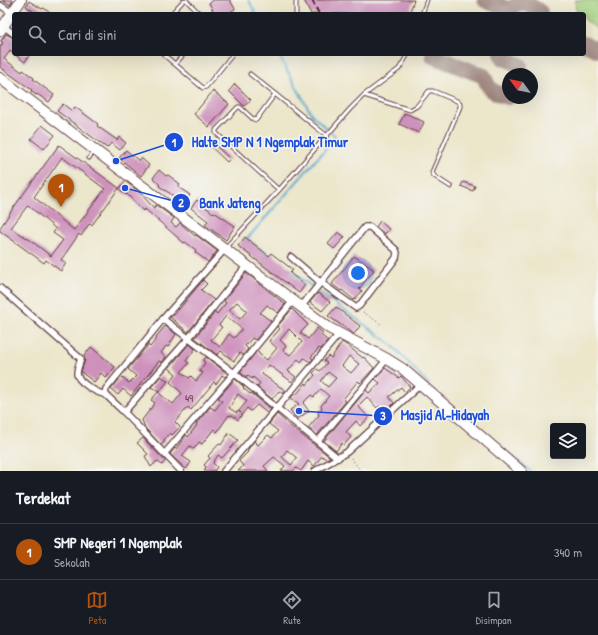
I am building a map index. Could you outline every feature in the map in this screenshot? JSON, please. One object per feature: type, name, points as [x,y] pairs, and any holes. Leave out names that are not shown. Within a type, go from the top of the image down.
[{"type":"highway","points":[[13,12],[21,0]]},
{"type":"highway","points":[[1,27],[12,13]]},
{"type":"highway","points":[[0,78],[92,154],[248,265],[329,328],[403,369],[521,471]]},
{"type":"street","points":[[0,6],[12,13]]},
{"type":"street","points":[[1,27],[12,33]]},
{"type":"street","points":[[165,453],[234,373],[297,304],[315,289],[320,282],[365,227],[370,227],[396,250],[397,256],[358,307],[354,308],[320,282],[291,258]]},
{"type":"street","points":[[105,394],[106,389],[163,319],[225,249]]},
{"type":"street","points":[[124,412],[188,339],[248,265]]},
{"type":"street","points":[[0,288],[81,359],[77,374],[79,380],[99,393],[105,394],[165,453],[181,471]]},
{"type":"street","points":[[163,319],[234,373],[338,458]]},
{"type":"street","points":[[224,471],[278,409],[339,334]]},
{"type":"street","points":[[318,441],[387,359]]},
{"type":"street","points":[[315,471],[347,452],[421,384]]},
{"type":"lane","points":[[173,12],[185,0],[198,12]]},
{"type":"lane","points":[[296,0],[296,12]]},
{"type":"lane","points":[[423,12],[427,0]]},
{"type":"lane","points":[[165,56],[203,88],[206,87],[231,56]]},
{"type":"lane","points":[[175,64],[182,56]]},
{"type":"lane","points":[[225,249],[327,136],[336,124],[364,95],[399,68],[407,56]]},
{"type":"lane","points":[[250,74],[327,136]]},
{"type":"lane","points":[[364,95],[410,110],[417,106],[429,91],[433,91],[460,104],[432,172],[434,176],[452,187]]},
{"type":"lane","points":[[275,94],[256,120],[238,107],[215,132],[279,190]]},
{"type":"path","points":[[358,307],[382,325]]},
{"type":"path","points":[[347,452],[361,471]]},
{"type":"green space","points":[[575,0],[598,0],[598,30],[586,21],[586,12],[578,12],[576,10]]},
{"type":"building","points":[[2,0],[13,0],[10,5]]},
{"type":"building","points":[[214,0],[230,0],[235,9],[230,12],[214,12],[209,3]]},
{"type":"building","points":[[304,0],[414,0],[410,12],[310,12]]},
{"type":"building","points":[[29,1],[42,9],[44,8],[49,12],[34,12],[26,6]]},
{"type":"building","points":[[6,34],[12,37],[12,52],[10,51],[4,59],[22,72],[23,70],[54,95],[49,102],[37,94],[36,95],[31,91],[32,90],[0,67],[0,47],[3,43],[1,41]]},
{"type":"building","points":[[17,56],[29,56],[25,62]]},
{"type":"building","points":[[235,84],[251,100],[244,106],[229,91]]},
{"type":"building","points":[[213,91],[229,104],[209,127],[194,114]]},
{"type":"building","points":[[63,104],[72,111],[75,107],[98,124],[97,126],[117,140],[119,137],[126,143],[120,150],[111,143],[107,148],[57,111]]},
{"type":"building","points":[[405,113],[424,122],[419,133],[399,124]]},
{"type":"building","points":[[42,125],[55,135],[44,149],[31,139]]},
{"type":"building","points":[[209,139],[230,159],[227,162],[206,142]]},
{"type":"building","points":[[59,145],[119,188],[92,225],[89,224],[81,236],[79,234],[61,260],[66,263],[61,271],[46,260],[44,263],[0,231],[0,228]],"holes":[[[62,157],[105,189],[74,230],[34,197]],[[28,205],[56,229],[53,233],[63,240],[51,256],[11,228]]]},
{"type":"building","points":[[126,150],[139,161],[141,158],[149,165],[141,176],[119,158]]},
{"type":"building","points":[[159,170],[180,184],[178,187],[190,195],[184,203],[159,186],[160,185],[153,178]]},
{"type":"building","points":[[125,181],[138,191],[154,208],[156,205],[174,218],[171,223],[176,227],[180,223],[195,236],[196,235],[217,251],[208,262],[195,252],[196,250],[185,242],[184,243],[145,209],[143,211],[127,194],[126,195],[119,189]]},
{"type":"building","points":[[463,182],[475,186],[473,191],[461,186]]},
{"type":"building","points":[[197,200],[213,213],[214,212],[235,226],[226,240],[205,225],[208,221],[191,208]]},
{"type":"building","points":[[380,221],[389,229],[385,234],[376,227]]},
{"type":"building","points":[[338,232],[345,237],[334,249],[328,244]]},
{"type":"building","points":[[245,237],[269,256],[271,253],[293,270],[290,273],[305,285],[299,293],[238,246]]},
{"type":"building","points":[[354,256],[374,270],[359,289],[362,291],[354,300],[332,284]]},
{"type":"building","points":[[246,273],[285,304],[278,313],[267,305],[260,313],[271,321],[255,340],[252,338],[245,346],[248,349],[243,355],[240,353],[234,361],[221,351],[217,355],[195,338],[215,312],[217,314],[226,303],[224,301]],"holes":[[[237,302],[247,311],[240,319],[229,310]],[[226,316],[242,329],[234,338],[229,334],[220,347],[211,340],[222,327],[219,325]]]},
{"type":"building","points":[[203,280],[207,284],[201,290],[214,300],[188,332],[170,317],[175,314]]},
{"type":"building","points":[[318,293],[330,302],[322,311],[310,302]]},
{"type":"building","points":[[336,307],[360,326],[354,334],[328,316]]},
{"type":"building","points":[[292,309],[308,325],[300,333],[308,339],[317,328],[323,333],[321,335],[328,341],[311,357],[313,359],[310,362],[304,358],[301,362],[298,359],[288,371],[296,377],[292,382],[269,365],[262,374],[286,391],[283,394],[279,391],[272,399],[257,387],[260,383],[253,377],[252,379],[247,375],[246,377],[240,372],[257,351],[267,360],[277,348],[269,341],[280,329],[277,327]],"holes":[[[289,329],[302,342],[290,355],[283,350],[286,346],[280,340]]]},
{"type":"building","points":[[165,326],[176,334],[168,347],[166,346],[161,353],[166,357],[162,362],[159,361],[131,396],[123,389],[118,395],[111,389],[122,377],[129,383],[136,376],[128,369],[148,345],[150,347]]},
{"type":"building","points":[[342,342],[363,358],[364,357],[374,368],[360,383],[358,381],[343,399],[346,401],[317,435],[308,428],[319,415],[318,413],[322,408],[321,406],[329,396],[321,389],[314,397],[311,395],[303,403],[309,411],[297,419],[290,410],[299,404],[291,398],[294,394],[296,395],[306,383],[307,385],[315,375],[313,373],[317,369],[320,371],[327,363],[324,361],[328,356],[331,358]],"holes":[[[349,356],[359,364],[351,373],[342,366]],[[328,372],[336,378],[328,387],[321,381]]]},
{"type":"building","points":[[189,344],[195,349],[186,361],[189,363],[181,372],[189,378],[191,376],[196,381],[203,373],[199,371],[205,363],[203,361],[206,357],[228,374],[225,377],[222,375],[216,384],[214,382],[191,410],[188,407],[175,422],[180,427],[172,435],[170,433],[161,445],[145,428],[142,420],[155,403],[151,400],[158,392],[173,404],[182,393],[170,382],[176,374],[169,368]]},
{"type":"building","points":[[91,347],[115,367],[106,378],[101,373],[94,382],[81,372],[85,360],[84,356]]},
{"type":"building","points":[[385,368],[399,378],[401,376],[410,387],[405,392],[401,387],[389,397],[394,403],[384,412],[379,406],[377,408],[367,397],[358,406],[369,418],[360,426],[356,421],[346,432],[351,437],[344,445],[342,443],[336,451],[324,441],[366,390],[369,393],[380,383],[375,379]]},
{"type":"building","points":[[161,376],[168,381],[159,392],[151,387]]},
{"type":"building","points":[[235,379],[250,394],[251,393],[271,409],[267,413],[257,405],[251,411],[247,408],[238,420],[232,415],[229,415],[217,432],[214,429],[202,444],[199,442],[194,449],[190,446],[182,456],[191,462],[186,469],[170,454],[175,448],[176,449],[186,435],[188,437],[197,425],[196,424],[210,407],[215,410],[222,401],[218,398]],"holes":[[[238,394],[247,401],[239,411],[241,413],[238,411],[237,413],[229,408]]]},
{"type":"building","points":[[277,414],[330,457],[326,459],[322,456],[314,466],[308,461],[301,471],[296,468],[293,471],[281,471],[285,466],[274,457],[264,466],[268,471],[238,471],[243,466],[239,461],[248,452],[247,451],[254,441],[258,445],[268,435],[272,438],[278,431],[269,424]],"holes":[[[287,450],[297,458],[291,465],[282,457]]]},
{"type":"building","points":[[229,433],[238,440],[222,458],[218,455],[213,463],[217,467],[214,471],[204,471],[206,467],[204,465],[210,458],[208,456],[219,444],[221,445]]},
{"type":"building","points":[[143,438],[165,461],[162,465],[157,461],[151,467],[145,456],[148,454],[137,443]]},
{"type":"waterway","points":[[249,1],[255,12]]},
{"type":"waterway","points":[[271,257],[247,239],[335,138],[335,136],[312,115],[279,56]]},
{"type":"waterway","points":[[289,270],[391,344],[429,385]]},
{"type":"waterway","points":[[461,413],[530,471]]},
{"type":"taxiway","points":[[485,0],[509,10]]},
{"type":"taxiway","points":[[510,12],[509,10],[521,4],[532,6],[540,12]]},
{"type":"taxiway","points":[[586,45],[598,50]]},
{"type":"taxiway","points":[[433,56],[484,76],[490,88],[502,95]]},
{"type":"taxiway","points":[[502,56],[520,65]]},
{"type":"railway","points":[[312,0],[318,12]]},
{"type":"place","name":"Halte SMP N 1 Ngemplak Timur","points":[[116,161]]},
{"type":"place","name":"Bank Jateng","points":[[125,188]]},
{"type":"place","name":"SMP Negeri 1 Ngemplak","points":[[61,207]]},
{"type":"place","name":"Masjid Al-Hidayah","points":[[299,411]]}]
